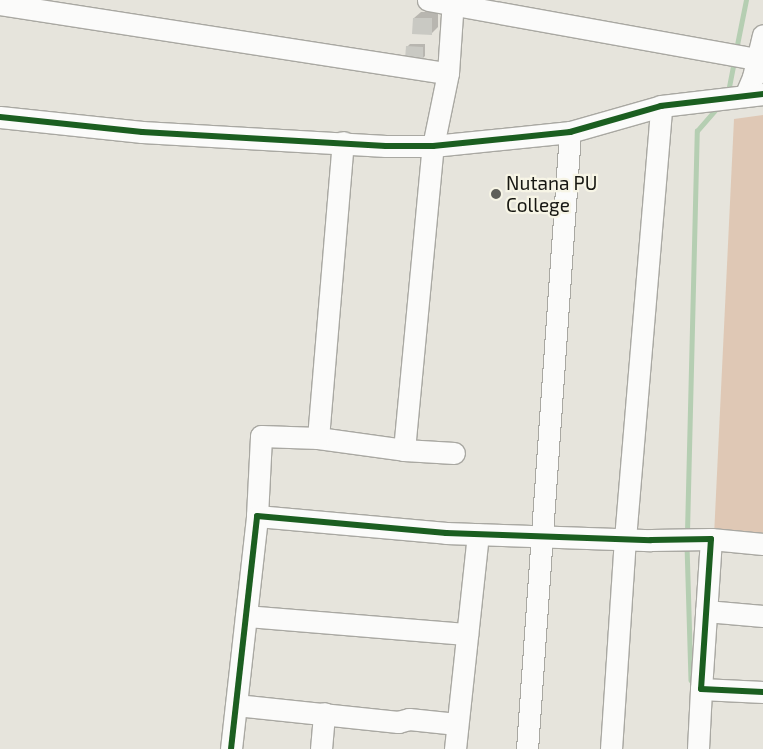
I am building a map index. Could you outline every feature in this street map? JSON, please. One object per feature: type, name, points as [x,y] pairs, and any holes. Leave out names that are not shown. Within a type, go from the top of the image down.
[{"type":"street","points":[[428,0],[452,2],[757,59]]},
{"type":"street","points":[[404,450],[433,146],[448,73],[452,2]]},
{"type":"street","points":[[0,4],[448,73]]},
{"type":"street","points":[[0,118],[142,132],[343,142],[386,146],[433,146],[570,132],[661,106],[754,95],[757,59],[763,35]]},
{"type":"street","points":[[610,749],[625,539],[661,106]]},
{"type":"street","points":[[527,749],[570,132]]},
{"type":"street","points":[[318,438],[343,142]]},
{"type":"street","points":[[231,749],[257,516],[261,436],[318,438],[404,450],[454,453]]},
{"type":"street","points":[[257,516],[478,534],[625,539],[711,539],[763,544]]},
{"type":"street","points":[[454,749],[478,534]]},
{"type":"street","points":[[698,749],[711,539]]},
{"type":"street","points":[[706,611],[763,616]]},
{"type":"street","points":[[246,616],[467,634]]},
{"type":"street","points":[[701,689],[763,692]]},
{"type":"street","points":[[236,706],[324,713],[398,722],[409,719],[457,724]]},
{"type":"street","points":[[321,749],[324,713]]},
{"type":"shaded area","points":[[763,115],[763,540],[714,536],[734,119]]},
{"type":"building","points":[[413,18],[432,18],[432,35],[412,34]]},
{"type":"building","points":[[406,46],[423,47],[423,60],[405,60]]},
{"type":"waterway","points":[[736,50],[746,0]]},
{"type":"waterway","points":[[728,92],[734,60]]},
{"type":"waterway","points":[[687,532],[697,131],[719,106]]},
{"type":"waterway","points":[[687,545],[691,680]]},
{"type":"cycle path","points":[[0,117],[142,132],[386,146],[433,146],[570,132],[661,106],[763,94]]},
{"type":"cycle path","points":[[231,749],[257,516],[446,533],[651,540],[711,539],[701,689],[763,692]]},
{"type":"place","name":"Nutana PU College","points":[[496,194]]}]
